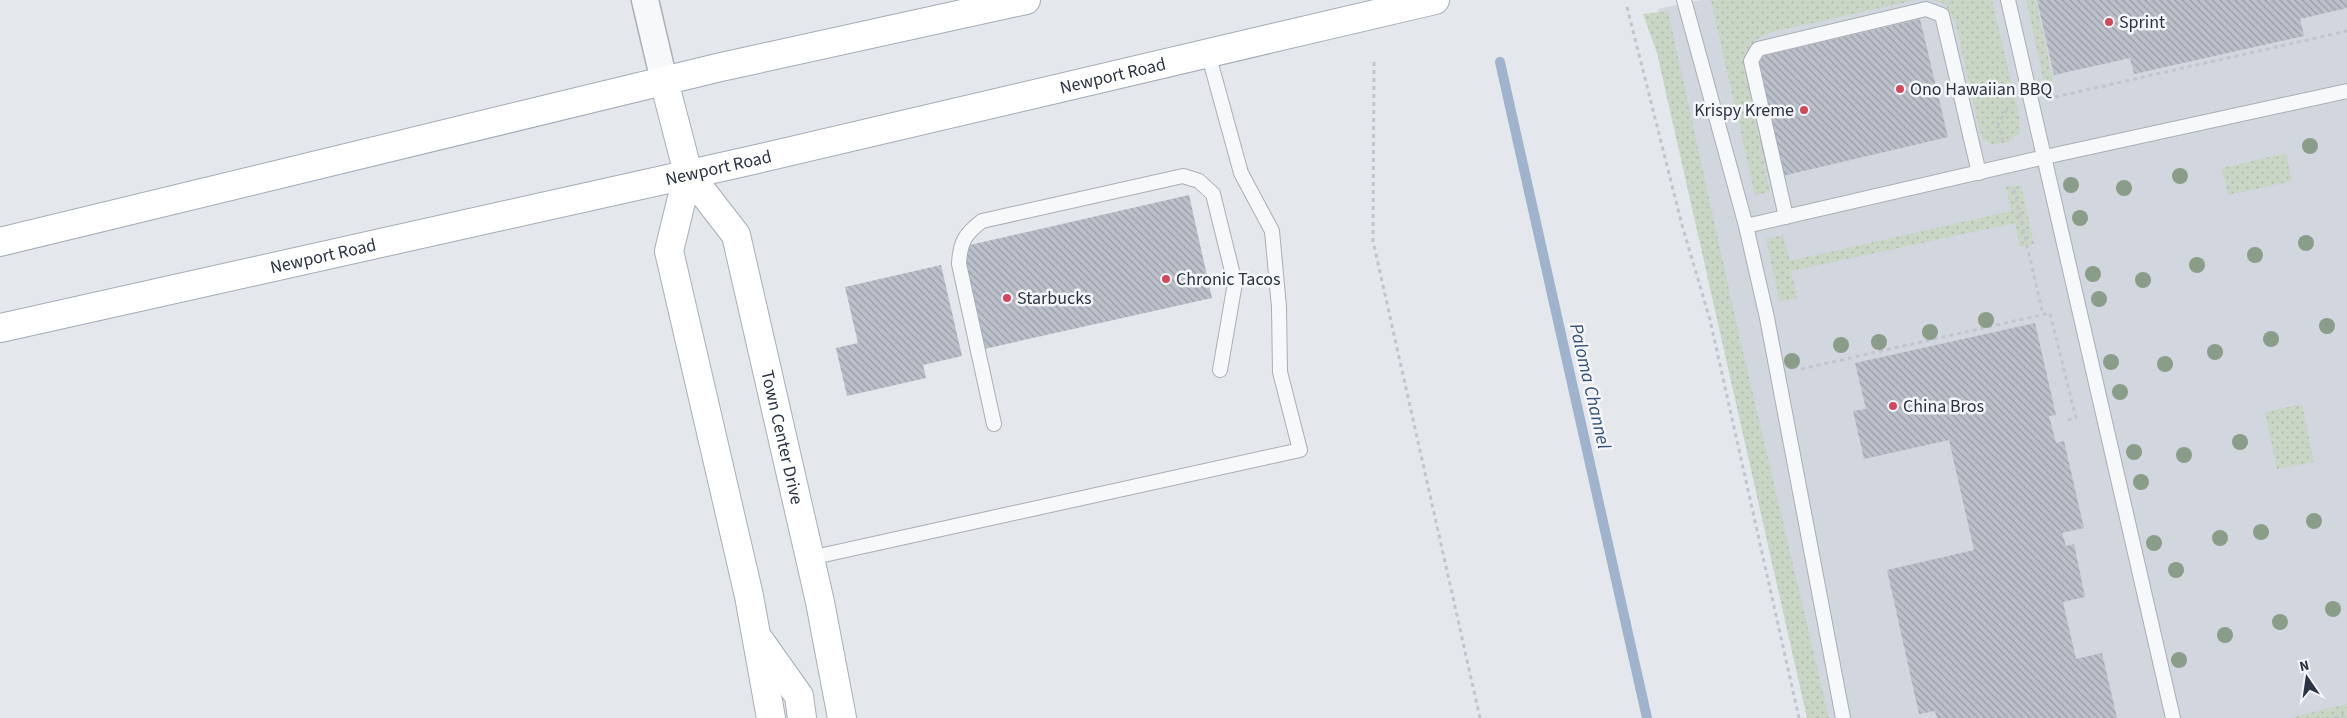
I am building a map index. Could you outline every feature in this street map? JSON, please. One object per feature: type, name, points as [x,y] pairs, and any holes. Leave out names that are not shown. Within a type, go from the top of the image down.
[{"type":"main road","points":[[0,242],[664,80],[1026,0]]},
{"type":"main road","name":"Newport Road","points":[[0,328],[688,173],[1435,0]]},
{"type":"main road","name":"Town Center Drive","points":[[664,80],[688,173],[736,235],[810,558],[842,718]]},
{"type":"main road","name":"Town Center Drive","points":[[688,173],[668,251],[756,636],[771,718]]},
{"type":"main road","points":[[756,636],[799,696],[802,718]]},
{"type":"street","points":[[645,0],[664,80]]},
{"type":"lane","points":[[1684,0],[1746,226],[1778,374],[1843,718]]},
{"type":"lane","points":[[2008,0],[2033,101],[2174,718]]},
{"type":"lane","points":[[1786,217],[1751,61],[1758,49],[1842,27],[1926,9],[1942,15],[1979,173]]},
{"type":"lane","points":[[810,558],[1300,450],[1280,372],[1279,307],[1272,231],[1240,173],[1208,54]]},
{"type":"lane","points":[[1746,226],[2045,157],[2347,92]]},
{"type":"lane","points":[[994,424],[959,264],[960,249],[968,232],[982,221],[1183,176],[1199,180],[1212,194],[1234,283],[1220,370]]},
{"type":"path","points":[[1628,7],[1682,224],[1710,320],[1799,718]]},
{"type":"path","points":[[2042,314],[1998,122],[2010,107],[2347,31]]},
{"type":"path","points":[[1374,62],[1373,241],[1480,718]]},
{"type":"path","points":[[1778,374],[2050,313],[2076,418],[2067,420]]},
{"type":"path","points":[[2334,718],[2347,715]]},
{"type":"shaded area","points":[[1701,0],[2347,0],[2347,718],[1822,718],[1658,9]]},
{"type":"green space","points":[[1916,0],[1771,32],[1755,40],[1744,61],[1770,192],[1755,195],[1711,1]]},
{"type":"green space","points":[[1928,0],[1992,0],[2019,116],[2020,133],[2008,142],[1992,145],[1981,137],[1955,20],[1944,3]]},
{"type":"green space","points":[[2026,0],[2036,0],[2053,81],[2044,82]]},
{"type":"green space","points":[[1668,11],[1737,326],[1829,718],[1807,718],[1657,53],[1643,14]]},
{"type":"green space","points":[[2286,153],[2292,181],[2228,195],[2222,168]]},
{"type":"green space","points":[[2021,185],[2034,244],[2020,247],[2015,223],[1791,271],[1797,298],[1780,302],[1766,239],[1783,235],[1790,261],[2011,211],[2006,187]]},
{"type":"green space","points":[[2302,404],[2314,462],[2277,469],[2265,412]]},
{"type":"green space","points":[[2347,704],[2347,718],[2289,718]]},
{"type":"building","points":[[2037,0],[2347,0],[2347,8],[2300,19],[2304,36],[2134,74],[2130,58],[2054,75]]},
{"type":"building","points":[[1920,19],[1948,137],[1769,179],[1760,140],[1772,137],[1754,58]]},
{"type":"building","points":[[1189,195],[1212,298],[984,349],[961,247]]},
{"type":"building","points":[[941,265],[962,356],[923,365],[926,378],[847,396],[836,348],[858,343],[845,287]]},
{"type":"building","points":[[2035,323],[2056,415],[2049,416],[2056,443],[2064,441],[2084,528],[2062,533],[2066,546],[2074,544],[2085,597],[2063,602],[2076,659],[2102,653],[2117,718],[1937,718],[1935,711],[1919,714],[1887,570],[1974,550],[1949,440],[1864,459],[1853,411],[1866,409],[1855,363]]},
{"type":"waterway","name":"Paloma Channel","points":[[1500,62],[1647,718]]},
{"type":"place","name":"Sprint","points":[[2109,22]]},
{"type":"place","name":"Ono Hawaiian BBQ","points":[[1900,89]]},
{"type":"place","name":"Krispy Kreme","points":[[1804,110]]},
{"type":"place","name":"Chronic Tacos","points":[[1166,279]]},
{"type":"place","name":"Starbucks","points":[[1007,298]]},
{"type":"place","name":"China Bros","points":[[1893,406]]}]
